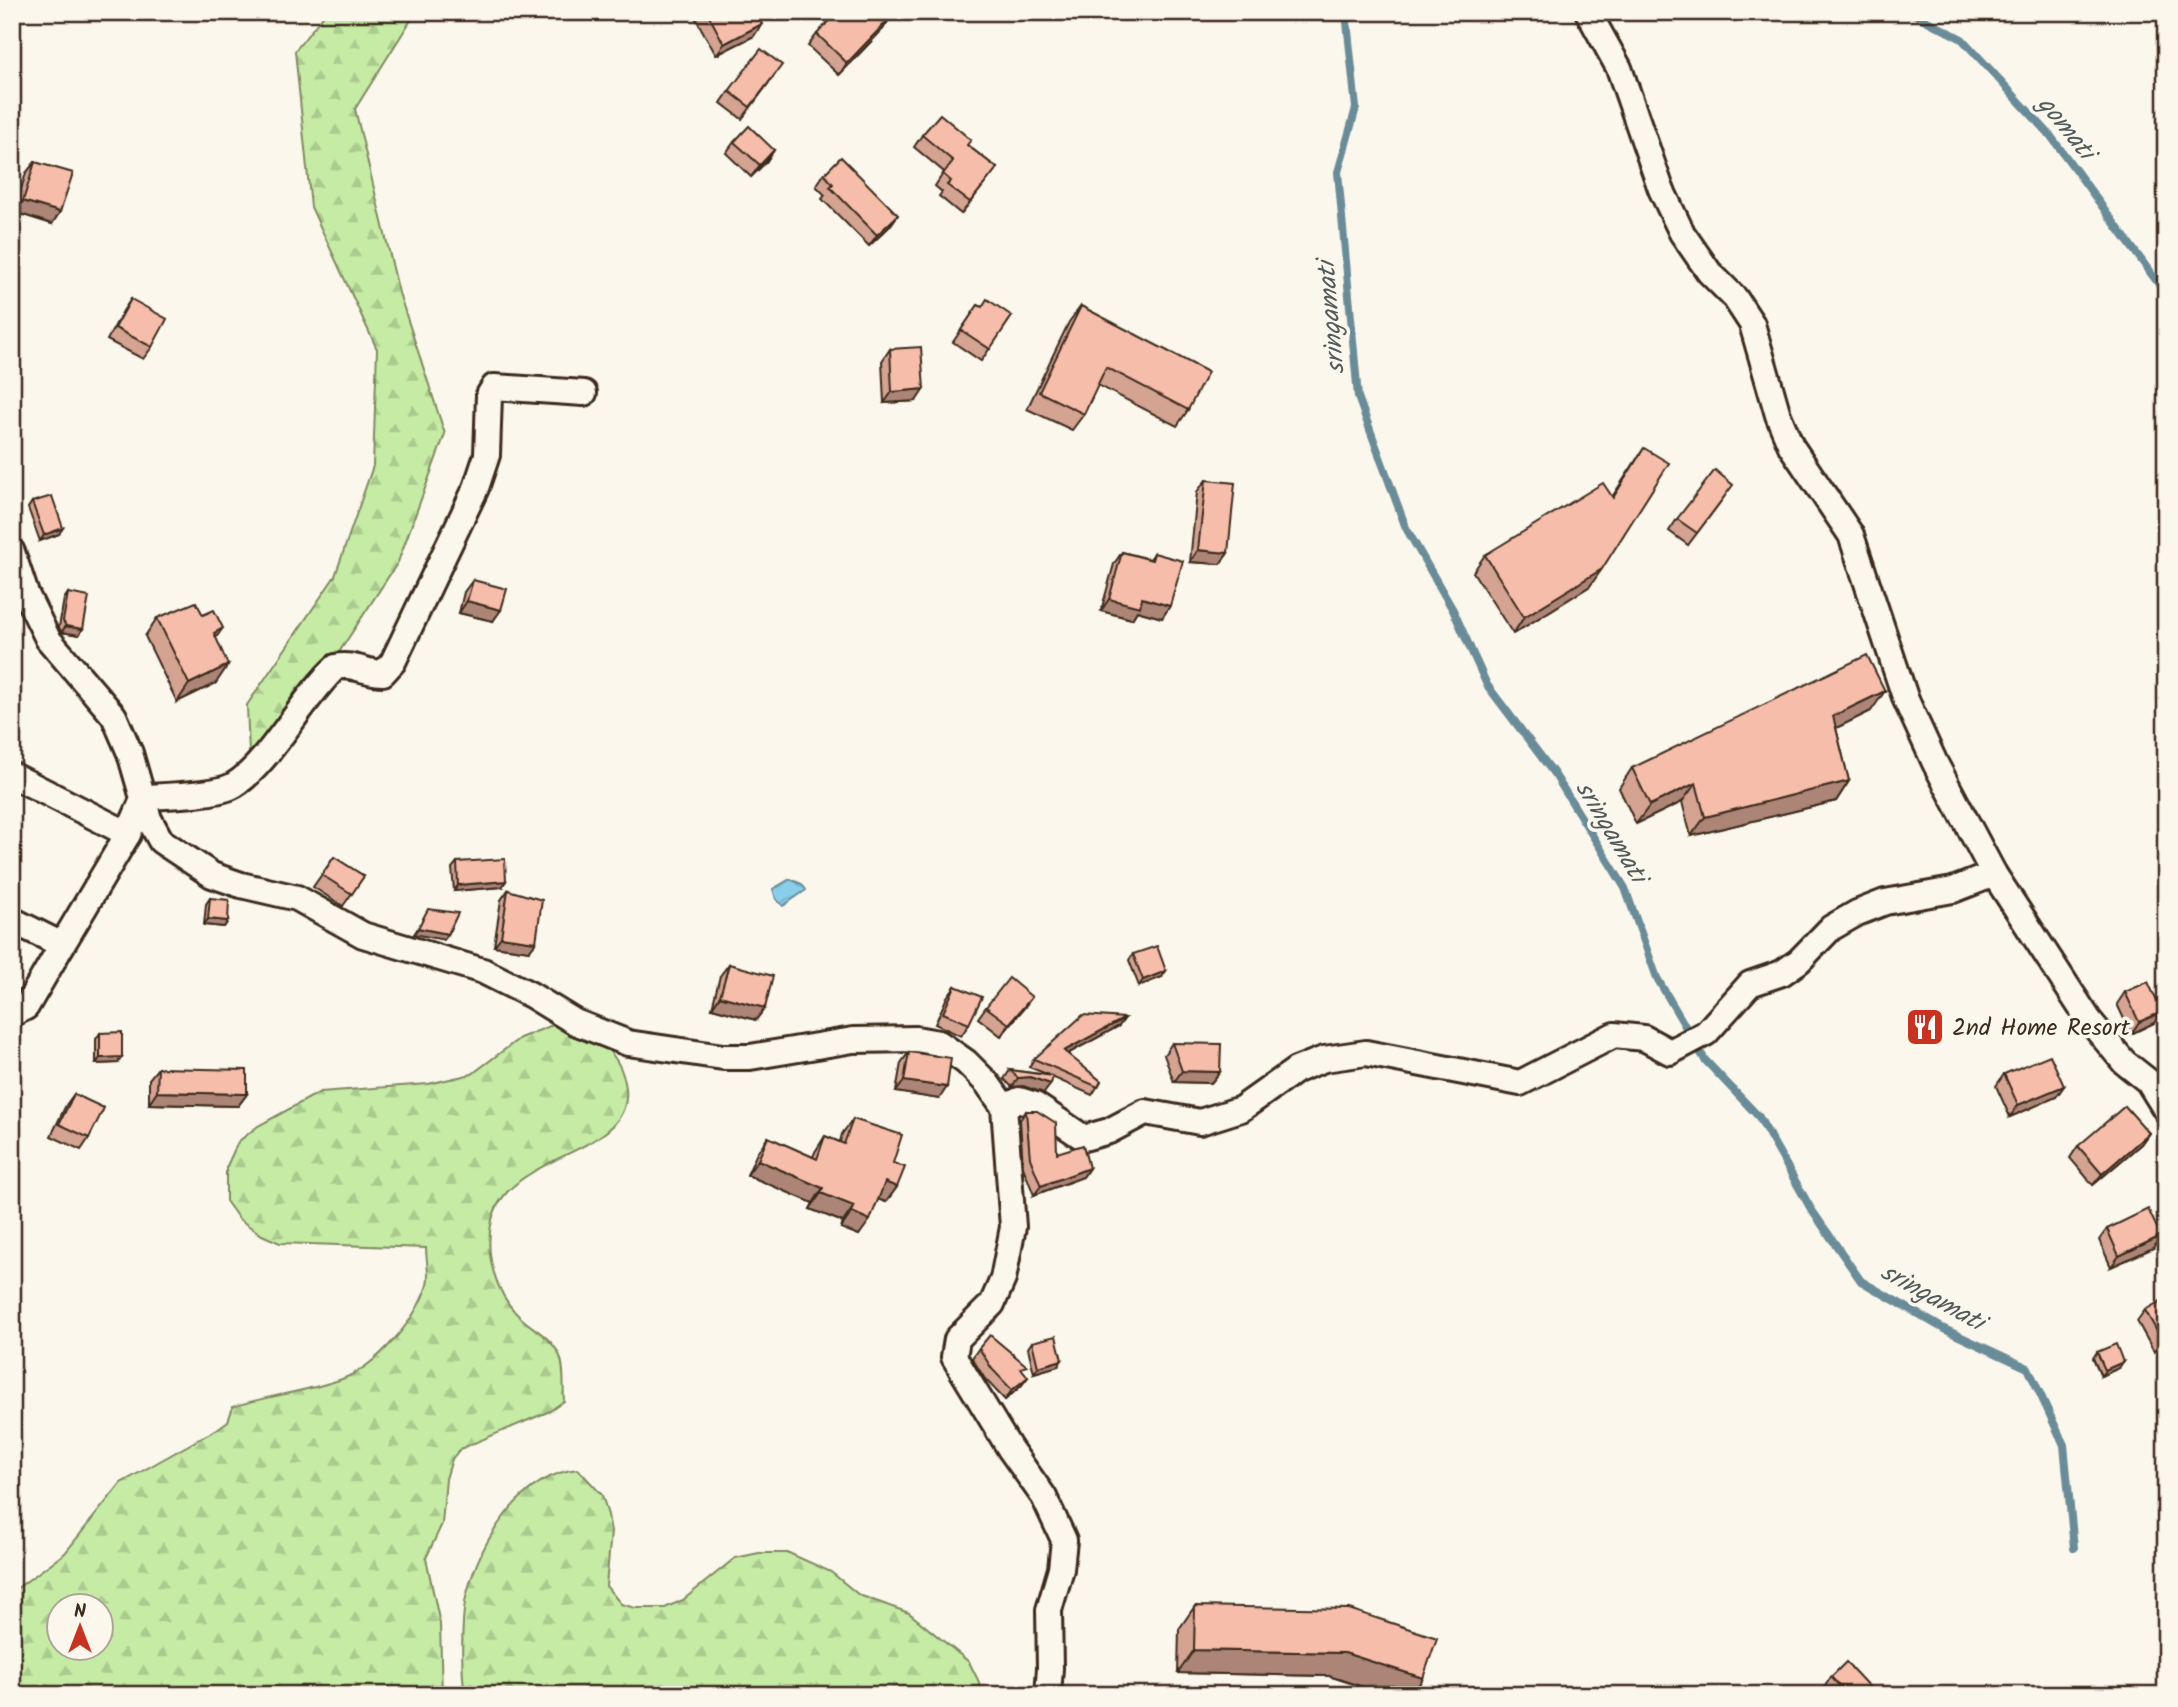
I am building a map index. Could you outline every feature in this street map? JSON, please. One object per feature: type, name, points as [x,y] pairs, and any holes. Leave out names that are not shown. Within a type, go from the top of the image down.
[{"type":"street","points":[[1588,12],[1619,68],[1661,189],[1682,233],[1709,272],[1735,298],[1752,324],[1778,415],[1791,446],[1851,536],[1906,700],[1935,763],[1994,874],[2089,1020],[2124,1062],[2148,1081],[2166,1110]]},
{"type":"street","points":[[144,797],[186,795],[233,786],[263,757],[335,667],[351,663],[369,673],[383,673],[393,662],[476,488],[487,455],[489,394],[494,387],[584,393]]},
{"type":"street","points":[[12,552],[26,594],[48,639],[114,716],[144,797],[149,819],[161,841],[212,874],[241,885],[297,898],[363,935],[484,971],[575,1022],[628,1043],[723,1057],[777,1054],[853,1040],[893,1038],[939,1043],[966,1062],[1004,1107],[1013,1227],[1003,1279],[992,1304],[957,1339],[954,1357],[1010,1449],[1057,1518],[1064,1540],[1061,1569],[1049,1610],[1048,1695]]},
{"type":"street","points":[[12,775],[128,834]]},
{"type":"street","points":[[12,1014],[26,1007],[128,834],[144,797]]},
{"type":"street","points":[[1004,1107],[1019,1100],[1035,1105],[1084,1138],[1110,1131],[1145,1112],[1200,1122],[1241,1110],[1296,1070],[1324,1059],[1366,1053],[1520,1083],[1614,1035],[1643,1038],[1670,1052],[1706,1033],[1750,984],[1782,973],[1799,961],[1832,928],[1857,913],[1885,902],[1953,890],[1994,874]]},
{"type":"street","points":[[12,920],[62,945]]},
{"type":"green space","points":[[326,12],[416,12],[355,109],[399,293],[445,434],[398,562],[313,692],[249,753],[247,705],[335,576],[373,466],[377,349],[311,207],[295,51]]},
{"type":"green space","points":[[555,1024],[596,1040],[612,1054],[623,1075],[626,1102],[616,1122],[598,1138],[523,1178],[504,1196],[492,1220],[491,1259],[498,1285],[512,1308],[546,1338],[559,1354],[563,1370],[564,1401],[550,1411],[460,1449],[452,1459],[446,1479],[442,1524],[426,1558],[440,1624],[442,1695],[12,1695],[12,1592],[65,1553],[121,1483],[217,1429],[228,1421],[233,1407],[328,1383],[355,1373],[381,1353],[405,1327],[422,1299],[428,1281],[426,1248],[280,1243],[262,1235],[239,1219],[226,1201],[226,1168],[238,1142],[258,1126],[320,1092],[428,1084],[472,1074],[520,1038]]},
{"type":"green space","points":[[578,1469],[602,1495],[611,1532],[606,1586],[621,1604],[635,1608],[665,1608],[683,1600],[735,1558],[759,1553],[789,1553],[831,1572],[859,1595],[909,1613],[969,1662],[979,1682],[980,1695],[465,1695],[462,1644],[465,1603],[482,1553],[493,1532],[521,1497],[557,1474]]},
{"type":"water","points":[[790,879],[802,884],[806,890],[783,906],[776,899],[773,889]]},
{"type":"building","points":[[707,12],[756,12],[762,24],[724,44]]},
{"type":"building","points":[[837,12],[885,12],[891,17],[847,63],[817,34]]},
{"type":"building","points":[[761,49],[782,65],[750,107],[729,91]]},
{"type":"building","points":[[940,114],[971,140],[967,145],[997,168],[970,202],[947,185],[951,181],[943,174],[953,161],[922,135]]},
{"type":"building","points":[[749,126],[774,150],[760,165],[734,142]]},
{"type":"building","points":[[841,157],[898,215],[877,235],[830,187],[833,184],[824,174]]},
{"type":"building","points":[[35,162],[73,173],[60,212],[23,201]]},
{"type":"building","points":[[12,233],[17,243],[12,246]]},
{"type":"building","points":[[131,299],[167,319],[152,347],[115,328]]},
{"type":"building","points":[[987,299],[1012,316],[990,349],[961,330],[978,305],[982,307]]},
{"type":"building","points":[[1081,306],[1208,372],[1188,410],[1106,367],[1084,414],[1039,392]]},
{"type":"building","points":[[921,347],[924,389],[892,392],[890,349]]},
{"type":"building","points":[[1644,448],[1669,463],[1602,569],[1524,617],[1485,555],[1603,483],[1613,498]]},
{"type":"building","points":[[1715,470],[1733,485],[1697,533],[1677,519]]},
{"type":"building","points":[[1206,480],[1235,483],[1228,553],[1198,550]]},
{"type":"building","points":[[52,496],[63,528],[44,535],[32,502]]},
{"type":"building","points":[[1122,552],[1152,560],[1154,553],[1183,561],[1170,606],[1142,598],[1140,607],[1109,599]]},
{"type":"building","points":[[473,580],[507,589],[501,610],[467,601]]},
{"type":"building","points":[[68,593],[89,597],[83,629],[66,626],[63,621]]},
{"type":"building","points":[[196,602],[203,615],[214,610],[223,628],[214,633],[228,665],[189,684],[157,618]]},
{"type":"building","points":[[1867,655],[1885,691],[1833,716],[1849,781],[1705,817],[1696,783],[1650,805],[1632,768]]},
{"type":"building","points":[[334,857],[364,876],[352,894],[322,875]]},
{"type":"building","points":[[505,859],[506,881],[458,885],[457,862]]},
{"type":"building","points":[[508,890],[542,900],[536,942],[501,937]]},
{"type":"building","points":[[210,898],[229,900],[228,921],[208,919]]},
{"type":"building","points":[[428,909],[458,913],[448,934],[418,928]]},
{"type":"building","points":[[1157,946],[1166,971],[1143,980],[1133,954]]},
{"type":"building","points":[[729,964],[773,976],[765,1008],[720,996]]},
{"type":"building","points":[[1009,978],[1032,997],[1009,1024],[986,1007]]},
{"type":"building","points":[[2148,982],[2162,1012],[2139,1022],[2125,992]]},
{"type":"building","points":[[955,986],[982,997],[969,1024],[943,1013]]},
{"type":"building","points":[[1083,1015],[1125,1018],[1064,1051],[1101,1081],[1098,1087],[1034,1059]]},
{"type":"building","points":[[122,1032],[122,1057],[100,1058],[100,1033]]},
{"type":"building","points":[[1172,1043],[1221,1044],[1220,1072],[1182,1071]]},
{"type":"building","points":[[909,1052],[951,1058],[947,1087],[904,1081]]},
{"type":"building","points":[[2050,1055],[2064,1086],[2018,1105],[2004,1074]]},
{"type":"building","points":[[158,1068],[247,1070],[247,1094],[157,1092]]},
{"type":"building","points":[[1010,1070],[1053,1076],[1051,1084],[1030,1077],[1018,1078]]},
{"type":"building","points":[[74,1094],[104,1108],[89,1138],[59,1124]]},
{"type":"building","points":[[2125,1106],[2149,1133],[2102,1174],[2078,1146]]},
{"type":"building","points":[[1026,1111],[1037,1111],[1056,1123],[1057,1153],[1083,1145],[1089,1168],[1041,1186],[1030,1158]]},
{"type":"building","points":[[853,1119],[902,1135],[893,1163],[905,1167],[897,1187],[885,1182],[870,1220],[852,1212],[854,1206],[821,1193],[823,1188],[758,1160],[768,1137],[817,1159],[825,1136],[844,1144]]},
{"type":"building","points":[[2148,1209],[2161,1236],[2119,1256],[2107,1229]]},
{"type":"building","points":[[2166,1298],[2166,1338],[2162,1340],[2145,1310]]},
{"type":"building","points":[[990,1335],[1027,1366],[1021,1368],[1028,1377],[1012,1390],[992,1369],[979,1348]]},
{"type":"building","points":[[1056,1336],[1062,1360],[1038,1367],[1032,1342]]},
{"type":"building","points":[[2116,1344],[2123,1362],[2105,1370],[2097,1352]]},
{"type":"building","points":[[1195,1606],[1349,1609],[1437,1638],[1423,1678],[1345,1653],[1194,1650]]},
{"type":"building","points":[[1846,1662],[1872,1690],[1867,1695],[1848,1695],[1831,1677]]},
{"type":"waterway","name":"sringamati","points":[[1346,12],[1356,108],[1338,172],[1358,397],[1406,528],[1453,610],[1487,685],[1555,775],[1625,888],[1657,978],[1705,1060],[1759,1117],[1811,1209],[1861,1281],[1944,1329],[2028,1368],[2064,1445],[2074,1548]]},
{"type":"waterway","name":"gomati","points":[[1910,12],[1962,39],[2050,135],[2166,294]]},
{"type":"place","name":"2nd Home Resort","points":[[1925,1027]]}]
